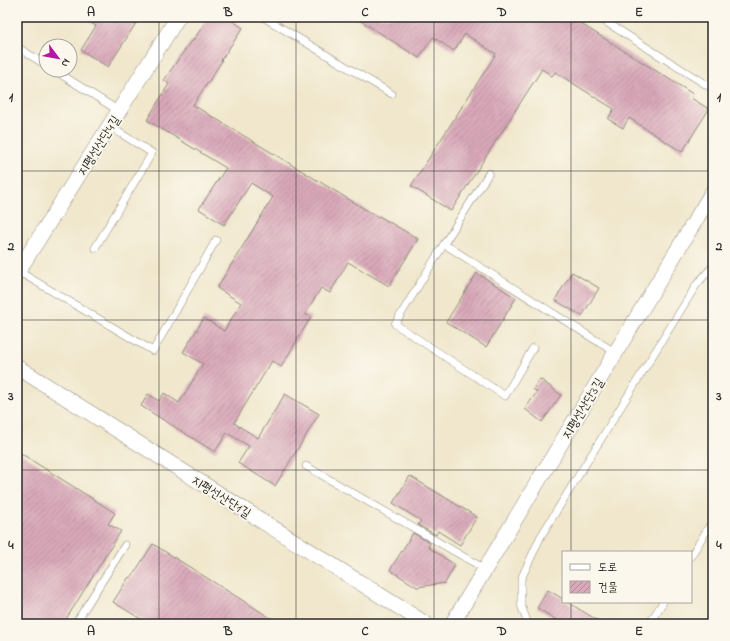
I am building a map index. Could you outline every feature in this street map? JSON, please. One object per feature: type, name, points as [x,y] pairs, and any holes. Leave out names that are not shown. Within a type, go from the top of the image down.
[{"type":"street","name":"지평선산단4길","points":[[18,272],[178,17]]},
{"type":"street","name":"지평선산단3길","points":[[452,624],[713,191]]},
{"type":"street","name":"지평선산단1길","points":[[17,367],[426,624]]},
{"type":"lane","points":[[263,17],[392,94]]},
{"type":"lane","points":[[598,17],[713,89]]},
{"type":"lane","points":[[17,47],[38,60]]},
{"type":"lane","points":[[67,78],[119,111]]},
{"type":"lane","points":[[95,248],[152,153],[109,126]]},
{"type":"lane","points":[[489,173],[394,324],[505,396],[533,348]]},
{"type":"lane","points":[[18,272],[153,351],[216,240]]},
{"type":"lane","points":[[444,244],[616,353]]},
{"type":"lane","points":[[528,624],[521,605],[521,579],[541,536],[697,284],[713,266]]},
{"type":"lane","points":[[306,466],[485,568]]},
{"type":"lane","points":[[692,554],[713,520]]},
{"type":"lane","points":[[75,624],[125,545]]},
{"type":"lane","points":[[649,624],[662,603]]},
{"type":"building","points":[[82,17],[140,17],[108,67],[81,50],[96,26]]},
{"type":"building","points":[[209,17],[227,17],[243,28],[193,105],[378,217],[379,216],[418,239],[389,286],[348,262],[330,293],[321,288],[305,314],[311,317],[281,367],[272,361],[234,423],[258,438],[285,394],[319,414],[275,486],[238,463],[249,446],[227,433],[215,452],[141,406],[148,394],[159,401],[164,393],[179,403],[203,364],[183,352],[204,318],[224,331],[241,303],[217,288],[273,197],[251,183],[224,225],[199,209],[226,168],[147,120],[169,84],[164,80]]},
{"type":"building","points":[[355,17],[570,17],[693,94],[691,98],[709,109],[682,152],[629,118],[623,128],[608,119],[614,109],[555,72],[552,76],[542,69],[451,211],[411,186],[496,54],[465,34],[454,51],[433,37],[419,58]]},
{"type":"building","points":[[572,272],[599,288],[582,316],[555,300]]},
{"type":"building","points":[[477,273],[516,298],[486,347],[446,322]]},
{"type":"building","points":[[540,379],[561,395],[542,422],[525,409],[537,392],[533,389]]},
{"type":"building","points":[[17,451],[115,513],[108,524],[121,531],[63,624],[17,624]]},
{"type":"building","points":[[410,476],[477,517],[460,545],[438,531],[436,535],[418,525],[421,521],[393,503]]},
{"type":"building","points":[[413,533],[430,543],[428,547],[455,565],[445,583],[417,587],[390,570]]},
{"type":"building","points":[[153,544],[280,624],[149,624],[113,602]]},
{"type":"building","points":[[548,590],[562,598],[562,603],[569,603],[604,624],[563,624],[537,608]]}]
